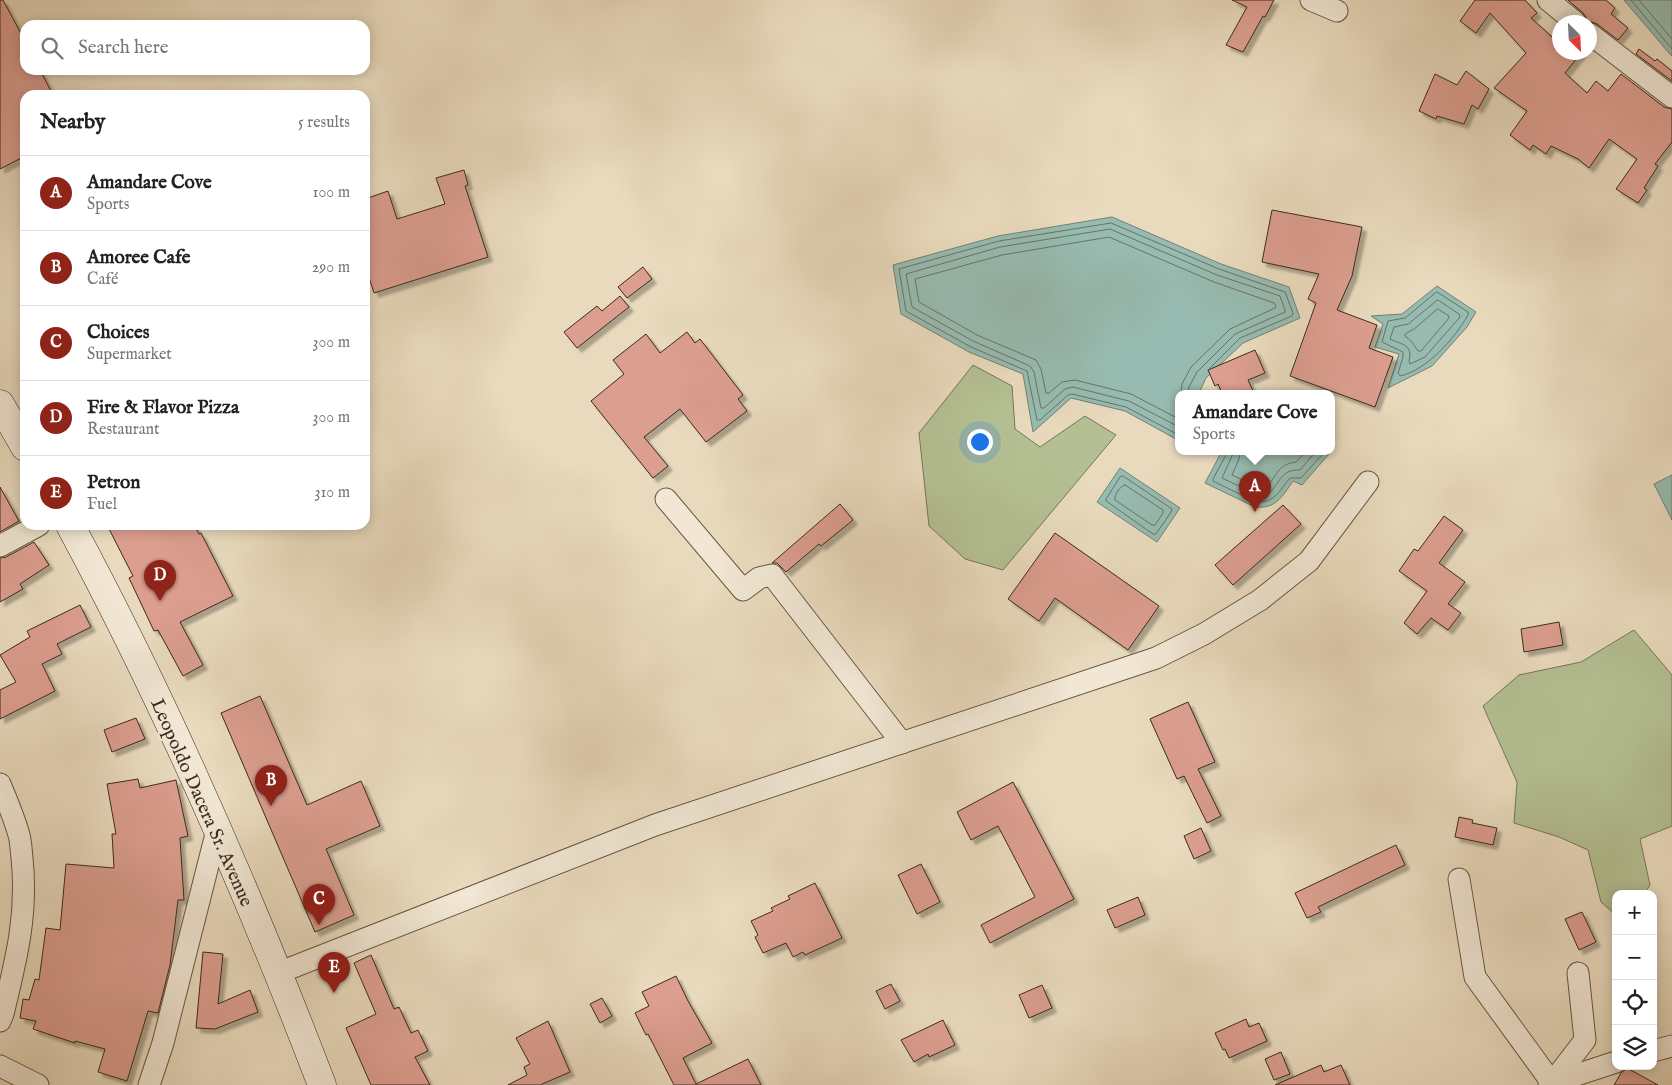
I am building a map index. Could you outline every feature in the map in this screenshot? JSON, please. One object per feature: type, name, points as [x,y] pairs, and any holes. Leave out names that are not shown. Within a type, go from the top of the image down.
[{"type":"main road","points":[[0,404],[20,438]]},
{"type":"main road","name":"Leopoldo Dacera Sr. Avenue","points":[[73,530],[101,583],[178,740],[278,973],[322,1085]]},
{"type":"street","points":[[1311,0],[1337,11]]},
{"type":"street","points":[[1548,0],[1566,15]]},
{"type":"street","points":[[1597,39],[1672,97]]},
{"type":"street","points":[[278,973],[654,825],[1156,658],[1204,634],[1260,600],[1309,561],[1368,482]]},
{"type":"street","points":[[666,499],[743,590],[759,578],[772,575],[902,743]]},
{"type":"street","points":[[0,546],[30,530]]},
{"type":"street","points":[[0,784],[20,837],[24,901],[20,944],[0,1021]]},
{"type":"street","points":[[149,1085],[174,1002],[217,830]]},
{"type":"street","points":[[1459,879],[1475,977],[1548,1084]]},
{"type":"street","points":[[1548,1084],[1585,1040],[1578,972]]},
{"type":"street","points":[[1657,1050],[1672,1046]]},
{"type":"street","points":[[1548,1084],[1612,1063]]},
{"type":"street","points":[[0,1066],[38,1085]]},
{"type":"green space","points":[[973,365],[1012,386],[1015,429],[1040,447],[1085,416],[1116,435],[1003,570],[965,559],[929,526],[919,433]]},
{"type":"green space","points":[[1634,630],[1672,675],[1672,826],[1640,839],[1650,885],[1647,890],[1612,890],[1612,912],[1601,902],[1588,850],[1559,837],[1514,823],[1517,782],[1483,706],[1519,675],[1581,662]]},
{"type":"water","points":[[1624,0],[1672,0],[1672,56],[1669,53]]},
{"type":"water","points":[[1112,217],[1221,264],[1289,287],[1300,318],[1243,343],[1206,378],[1200,390],[1175,390],[1175,438],[1125,411],[1071,398],[1033,432],[1023,374],[969,352],[901,314],[893,265],[998,236]]},
{"type":"water","points":[[1437,286],[1476,312],[1467,327],[1432,366],[1388,388],[1399,354],[1375,347],[1383,324],[1371,316],[1402,314]]},
{"type":"water","points":[[1220,455],[1328,455],[1302,485],[1293,481],[1278,501],[1268,506],[1255,507],[1205,483]]},
{"type":"water","points":[[1120,468],[1180,508],[1157,542],[1097,502]]},
{"type":"water","points":[[1672,475],[1672,520],[1654,484]]},
{"type":"building","points":[[0,0],[3,0],[20,32],[20,75],[43,75],[50,90],[20,90],[20,159],[0,169]]},
{"type":"building","points":[[1232,0],[1274,0],[1243,52],[1226,45],[1247,7]]},
{"type":"building","points":[[1475,0],[1525,0],[1537,13],[1531,18],[1552,37],[1552,60],[1576,60],[1565,73],[1587,93],[1596,81],[1608,91],[1621,74],[1664,107],[1672,109],[1672,142],[1655,164],[1658,166],[1644,188],[1647,190],[1638,203],[1616,189],[1637,159],[1609,139],[1589,168],[1578,159],[1551,146],[1546,154],[1533,145],[1530,150],[1510,135],[1527,111],[1494,88],[1526,53],[1490,13],[1476,33],[1460,21]]},
{"type":"building","points":[[1568,0],[1606,0],[1615,8],[1611,14],[1628,28],[1618,40],[1597,24],[1597,15],[1584,15]]},
{"type":"building","points":[[1639,49],[1655,61],[1657,59],[1672,71],[1672,81],[1636,54]]},
{"type":"building","points":[[1466,71],[1489,89],[1478,109],[1472,105],[1464,124],[1437,116],[1436,119],[1419,111],[1435,74],[1457,85]]},
{"type":"building","points":[[464,170],[468,185],[465,186],[488,257],[374,293],[370,281],[370,197],[388,191],[397,219],[445,204],[436,178]]},
{"type":"building","points":[[1272,210],[1362,227],[1352,276],[1337,310],[1377,325],[1369,348],[1393,357],[1375,407],[1335,392],[1335,390],[1328,390],[1290,376],[1316,303],[1308,299],[1319,274],[1262,262]]},
{"type":"building","points":[[643,267],[652,279],[627,298],[618,287]]},
{"type":"building","points":[[620,296],[629,307],[577,348],[564,332],[597,306],[602,311]]},
{"type":"building","points":[[687,332],[695,343],[700,339],[743,395],[738,399],[747,411],[706,442],[680,409],[644,437],[668,466],[653,478],[591,401],[624,374],[613,360],[646,334],[660,353]]},
{"type":"building","points":[[1255,350],[1265,373],[1248,380],[1253,390],[1221,390],[1218,384],[1215,386],[1208,370]]},
{"type":"building","points":[[0,487],[19,521],[0,532]]},
{"type":"building","points":[[840,504],[853,520],[821,546],[819,544],[786,572],[777,563],[772,563]]},
{"type":"building","points":[[1283,505],[1301,524],[1233,585],[1215,565]]},
{"type":"building","points":[[1444,516],[1463,530],[1439,563],[1465,582],[1448,604],[1461,613],[1448,630],[1431,618],[1417,634],[1404,623],[1427,591],[1399,571],[1414,549],[1418,551]]},
{"type":"building","points":[[110,530],[197,530],[199,534],[201,533],[233,596],[180,622],[203,665],[183,676],[158,630],[154,631],[129,578],[133,576]]},
{"type":"building","points":[[1055,533],[1159,606],[1128,650],[1055,598],[1039,621],[1008,599]]},
{"type":"building","points":[[34,542],[49,565],[20,584],[23,589],[0,602],[0,558],[6,557]]},
{"type":"building","points":[[80,605],[91,627],[57,644],[62,654],[42,664],[55,691],[0,719],[0,690],[16,682],[0,655],[30,637],[27,631]]},
{"type":"building","points":[[1559,622],[1563,645],[1524,652],[1521,629]]},
{"type":"building","points":[[260,696],[307,805],[361,781],[380,826],[326,849],[354,915],[315,932],[221,713]]},
{"type":"building","points":[[1188,702],[1215,762],[1198,769],[1221,816],[1207,823],[1184,776],[1177,779],[1150,719]]},
{"type":"building","points":[[136,718],[145,739],[112,752],[104,730]]},
{"type":"building","points":[[138,779],[140,788],[176,780],[188,836],[180,838],[184,900],[178,900],[170,965],[158,1013],[148,1011],[127,1081],[98,1072],[105,1049],[75,1041],[75,1043],[33,1029],[36,1021],[20,1018],[23,999],[29,1000],[35,979],[39,980],[46,928],[60,930],[66,864],[114,868],[112,834],[116,834],[107,784]]},
{"type":"building","points":[[1013,782],[1074,899],[990,943],[981,925],[1035,897],[998,826],[971,840],[957,812]]},
{"type":"building","points":[[1459,817],[1473,820],[1472,823],[1497,828],[1493,845],[1455,837]]},
{"type":"building","points":[[1201,828],[1211,851],[1194,859],[1184,836]]},
{"type":"building","points":[[1396,845],[1405,865],[1318,907],[1321,912],[1307,918],[1295,893]]},
{"type":"building","points":[[921,864],[940,902],[917,914],[898,875]]},
{"type":"building","points":[[815,883],[842,938],[805,955],[803,952],[793,957],[786,943],[763,953],[755,937],[758,935],[751,921],[773,911],[771,908],[790,899],[788,896]]},
{"type":"building","points":[[1138,897],[1145,915],[1115,928],[1107,910]]},
{"type":"building","points":[[1582,912],[1596,942],[1579,950],[1565,919]]},
{"type":"building","points":[[203,952],[223,954],[218,1004],[250,990],[258,1012],[215,1029],[196,1028]]},
{"type":"building","points":[[371,955],[394,1009],[399,1007],[411,1033],[418,1030],[428,1051],[415,1057],[430,1085],[371,1085],[346,1028],[376,1014],[354,963]]},
{"type":"building","points":[[676,976],[712,1043],[683,1058],[696,1084],[748,1059],[761,1085],[674,1085],[635,1013],[649,1006],[642,992]]},
{"type":"building","points":[[891,984],[900,1001],[885,1009],[876,991]]},
{"type":"building","points":[[1042,985],[1052,1008],[1029,1018],[1019,995]]},
{"type":"building","points":[[602,998],[612,1016],[600,1023],[590,1004]]},
{"type":"building","points":[[1246,1019],[1249,1027],[1259,1023],[1267,1041],[1229,1058],[1215,1033]]},
{"type":"building","points":[[943,1020],[955,1045],[929,1057],[928,1054],[914,1062],[901,1040]]},
{"type":"building","points":[[548,1021],[570,1072],[540,1085],[508,1085],[527,1075],[524,1067],[530,1064],[516,1038]]},
{"type":"building","points":[[1281,1052],[1290,1074],[1274,1080],[1265,1059]]},
{"type":"building","points":[[1321,1065],[1324,1072],[1341,1065],[1350,1085],[1275,1085]]},
{"type":"building","points":[[1625,1070],[1631,1070],[1658,1085],[1614,1085]]},
{"type":"place","name":"Amandare Cove","points":[[1255,512]]},
{"type":"place","name":"Fire & Flavor Pizza","points":[[160,601]]},
{"type":"place","name":"Amoree Cafe","points":[[271,806]]},
{"type":"place","name":"Choices","points":[[319,925]]},
{"type":"place","name":"Petron","points":[[334,993]]}]
